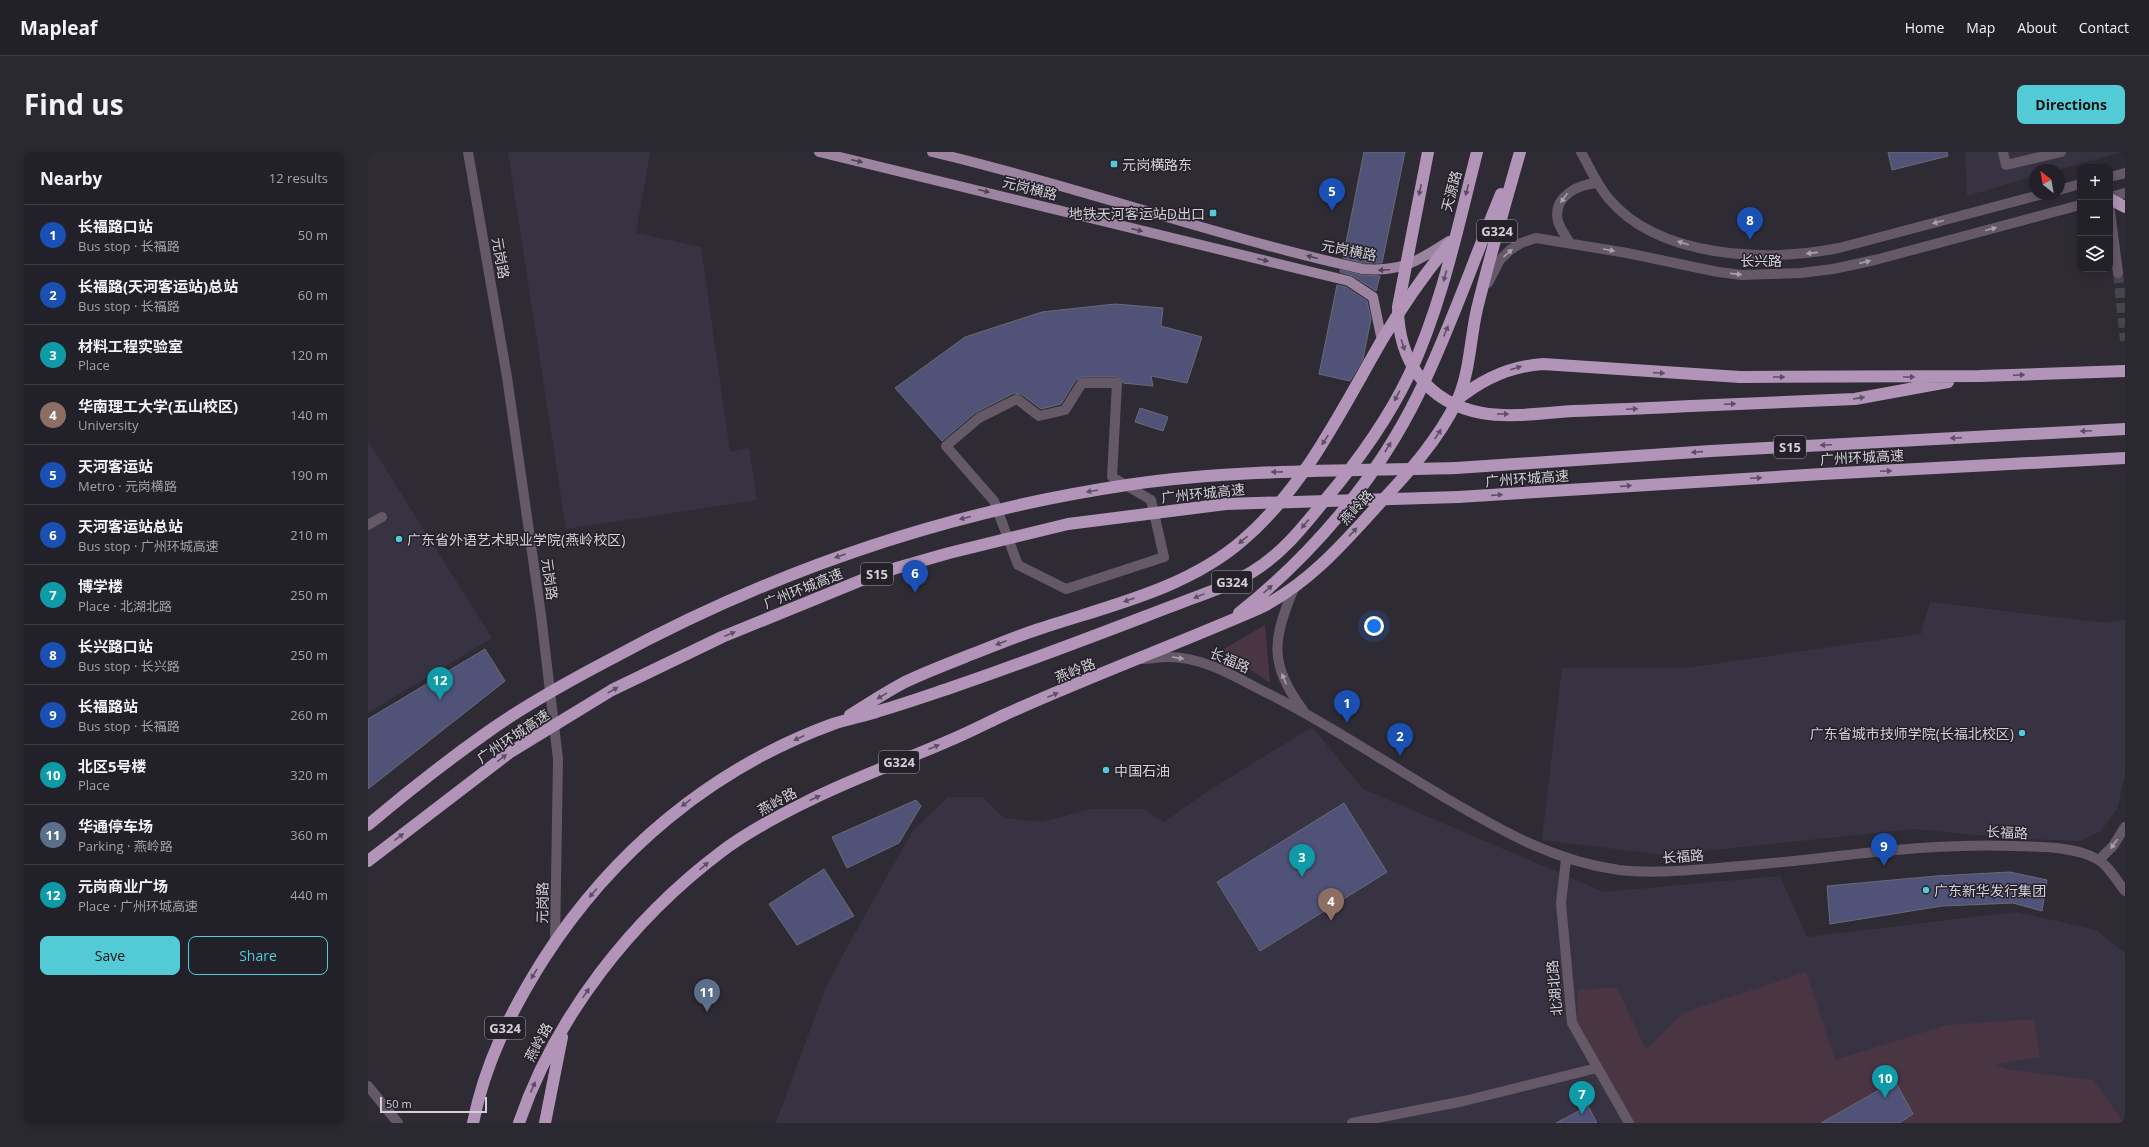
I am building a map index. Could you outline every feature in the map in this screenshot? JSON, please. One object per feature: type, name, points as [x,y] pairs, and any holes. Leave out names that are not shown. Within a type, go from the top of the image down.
[{"type":"highway","points":[[1428,152],[1398,307],[1399,331],[1405,352],[1417,373],[1431,389],[1460,406],[1494,414],[1855,399],[1980,376]]},
{"type":"highway","name":"天源路","points":[[1454,238],[1477,152]]},
{"type":"highway","name":"燕岭路","points":[[519,1123],[534,1083],[564,1026],[604,967],[644,922],[695,874],[721,852],[802,804],[833,789],[955,738],[1004,715],[1227,623],[1266,605],[1294,588],[1316,570],[1340,546],[1419,459],[1445,424],[1457,400],[1465,373],[1477,311],[1519,152]]},
{"type":"highway","points":[[1227,623],[1266,591],[1302,556],[1360,487],[1388,448],[1431,368],[1519,152]]},
{"type":"highway","points":[[2113,200],[2125,208]]},
{"type":"highway","name":"燕岭路","points":[[473,1123],[486,1072],[509,1018],[555,941],[613,870],[659,824],[681,807],[736,770],[766,753],[835,724],[960,685],[1227,585],[1252,572],[1275,555],[1295,536],[1342,480],[1370,444],[1390,411],[1409,374],[1423,340],[1439,296],[1454,238]]},
{"type":"highway","name":"G324","points":[[835,724],[904,683],[926,672],[1038,629],[1137,597],[1201,569],[1224,556],[1244,540],[1272,510],[1312,459],[1346,407],[1382,341],[1425,274],[1454,238]]},
{"type":"highway","points":[[1457,400],[1468,390],[1504,372],[1518,367],[1543,364],[1740,377],[1980,376],[2125,371]]},
{"type":"highway","name":"广州环城高速","points":[[368,825],[490,730],[580,676],[680,623],[748,592],[810,567],[870,546],[996,511],[1127,485],[1238,473],[1456,468],[1711,451],[2125,429]]},
{"type":"highway","name":"广州环城高速","points":[[368,862],[509,753],[612,690],[722,637],[879,573],[949,553],[1076,523],[1226,504],[1458,497],[1783,476],[2125,458]]},
{"type":"highway","points":[[544,1123],[564,1026]]},
{"type":"main road","name":"元岗横路","points":[[820,152],[1348,281],[1373,297],[1382,341]]},
{"type":"main road","name":"元岗横路","points":[[932,152],[1014,172],[1173,219],[1350,267],[1369,270],[1393,270],[1404,267],[1429,255],[1454,238]]},
{"type":"main road","points":[[1348,281],[1350,267]]},
{"type":"street","name":"元岗路","points":[[468,152],[507,378],[541,615],[558,759],[555,941]]},
{"type":"street","name":"长兴路","points":[[1581,152],[1598,183],[1610,200],[1643,227],[1670,239],[1719,251],[1768,255],[1816,253],[2029,198]]},
{"type":"street","points":[[2003,152],[2006,165],[2061,152]]},
{"type":"street","points":[[2113,176],[2125,173]]},
{"type":"street","points":[[1570,243],[1557,220],[1558,208],[1565,194],[1574,188],[1586,184],[1598,183]]},
{"type":"street","points":[[2065,188],[2077,185]]},
{"type":"street","points":[[2113,197],[2125,193]]},
{"type":"street","name":"长兴路","points":[[1477,311],[1493,271],[1500,260],[1510,250],[1536,238],[1570,243],[1718,272],[1742,275],[1801,273],[1833,269],[1875,260],[2077,207]]},
{"type":"street","points":[[2113,234],[2118,273]]},
{"type":"street","points":[[1082,383],[1117,383],[1112,477],[1151,500],[1164,557],[1066,589],[1018,565],[994,501],[946,446],[979,418],[1017,399],[1039,416],[1065,410],[1082,383]]},
{"type":"street","points":[[368,525],[382,517]]},
{"type":"street","name":"长福路","points":[[1294,588],[1278,634],[1276,651],[1281,672],[1289,692],[1305,712]]},
{"type":"street","name":"长福路","points":[[1139,660],[1169,657],[1212,666],[1305,712],[1477,816],[1524,841],[1566,859],[1622,870],[1656,872],[1766,864],[1914,847],[1973,844],[2032,847],[2077,852],[2099,860]]},
{"type":"street","points":[[2125,827],[2113,846],[2099,860],[2125,891]]},
{"type":"street","name":"北湖北路","points":[[1566,859],[1561,903],[1572,1023],[1629,1123]]},
{"type":"street","points":[[1352,1123],[1464,1101],[1597,1068]]},
{"type":"street","points":[[368,1086],[398,1123]]},
{"type":"shaded area","points":[[508,152],[650,152],[636,233],[701,247],[730,452],[749,448],[757,500],[566,529]]},
{"type":"shaded area","points":[[1965,152],[2121,152],[2065,168],[2065,164],[2029,164],[2029,178],[1967,196]]},
{"type":"shaded area","name":"广东省外语艺术职业学院(燕岭校区)","points":[[368,441],[492,638],[368,713]]},
{"type":"shaded area","points":[[1930,602],[2106,623],[2125,620],[2125,774],[2117,809],[2101,831],[2080,841],[2021,839],[1913,829],[1665,855],[1542,840],[1562,668],[1687,668],[1921,634]]},
{"type":"shaded area","points":[[1265,625],[1270,683],[1222,650]]},
{"type":"shaded area","points":[[1312,727],[1363,789],[1604,892],[1780,876],[1807,937],[2016,912],[2096,930],[2125,953],[2125,1123],[776,1123],[826,987],[912,832],[948,797],[982,797],[1004,818],[1042,822],[1091,809],[1143,809],[1164,822],[1211,789]]},
{"type":"shaded area","points":[[1806,972],[1835,1060],[1947,1025],[2034,1019],[2040,1057],[1995,1065],[2010,1070],[2093,1080],[2124,1123],[1899,1123],[1913,1114],[1895,1081],[1821,1123],[1623,1123],[1576,1029],[1578,990],[1617,987],[1646,1050],[1683,1013]]},
{"type":"building","points":[[1364,152],[1405,152],[1382,263],[1364,263],[1343,258]]},
{"type":"building","points":[[1888,152],[1947,152],[1948,156],[1892,170]]},
{"type":"building","points":[[1340,270],[1362,275],[1380,276],[1376,291],[1353,276],[1340,272]]},
{"type":"building","points":[[1337,285],[1346,287],[1367,301],[1371,319],[1363,359],[1350,381],[1319,374]]},
{"type":"building","points":[[1115,304],[1163,308],[1161,326],[1202,337],[1187,383],[1151,376],[1153,386],[1123,383],[1122,380],[1117,377],[1082,377],[1076,380],[1061,404],[1041,409],[1021,394],[1014,393],[975,413],[942,441],[895,388],[965,337],[1042,312]]},
{"type":"building","points":[[1140,408],[1168,417],[1163,431],[1135,422]]},
{"type":"building","points":[[485,649],[505,681],[368,789],[368,719]]},
{"type":"building","points":[[916,800],[921,806],[899,843],[847,868],[832,837]]},
{"type":"building","points":[[1344,803],[1387,872],[1260,951],[1217,882]]},
{"type":"building","points":[[824,869],[854,916],[797,945],[769,904]]},
{"type":"building","points":[[2010,872],[2047,880],[2042,911],[2013,903],[1942,906],[1830,924],[1827,886],[1936,876]]},
{"type":"building","points":[[1895,1081],[1913,1114],[1899,1123],[1821,1123]]},
{"type":"building","points":[[1588,1106],[1597,1123],[1556,1123]]},
{"type":"tunnel","points":[[2118,273],[2125,341]]},
{"type":"place","name":"元岗横路东","points":[[1114,164]]},
{"type":"place","name":"天河客运站","points":[[1332,211]]},
{"type":"place","name":"地铁天河客运站D出口","points":[[1213,213]]},
{"type":"place","name":"长兴路口站","points":[[1750,240]]},
{"type":"place","name":"广东省外语艺术职业学院(燕岭校区)","points":[[399,539]]},
{"type":"place","name":"天河客运站总站","points":[[915,593]]},
{"type":"place","name":"元岗商业广场","points":[[440,700]]},
{"type":"place","name":"长福路口站","points":[[1347,723]]},
{"type":"place","name":"广东省城市技师学院(长福北校区)","points":[[2022,733]]},
{"type":"place","name":"长福路(天河客运站)总站","points":[[1400,756]]},
{"type":"place","name":"中国石油","points":[[1106,770]]},
{"type":"place","name":"长福路站","points":[[1884,866]]},
{"type":"place","name":"材料工程实验室","points":[[1302,877]]},
{"type":"place","name":"广东新华发行集团","points":[[1926,890]]},
{"type":"place","name":"华南理工大学(五山校区)","points":[[1331,921]]},
{"type":"place","name":"华通停车场","points":[[707,1012]]},
{"type":"place","name":"北区5号楼","points":[[1885,1098]]},
{"type":"place","name":"博学楼","points":[[1582,1114]]}]
